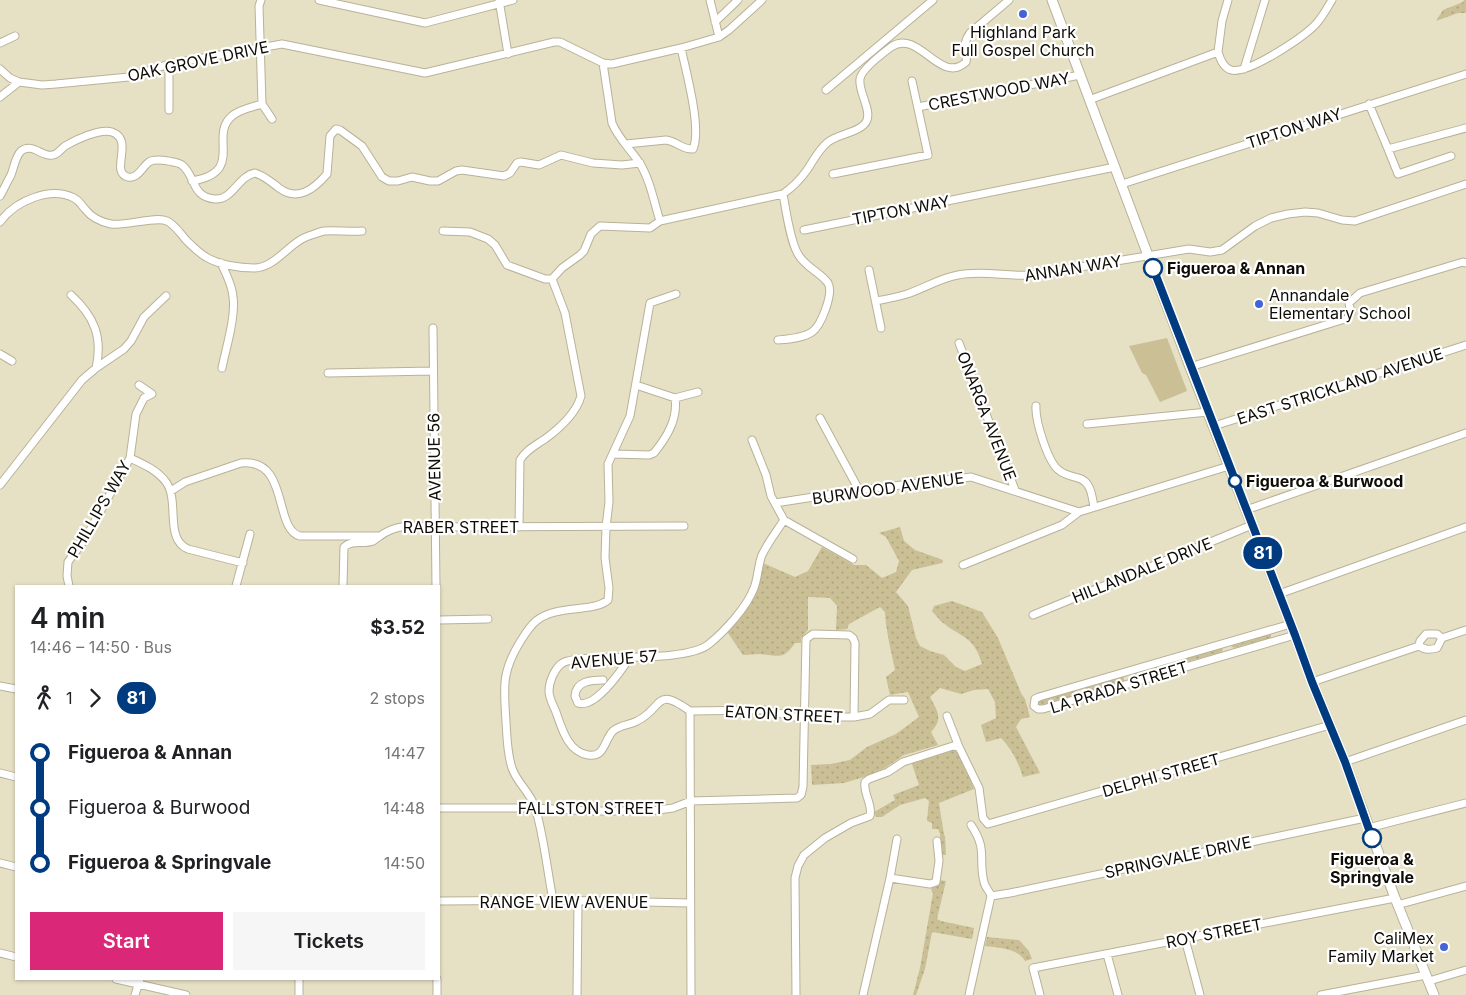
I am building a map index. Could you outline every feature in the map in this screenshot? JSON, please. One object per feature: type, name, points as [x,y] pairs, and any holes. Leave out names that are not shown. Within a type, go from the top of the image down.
[{"type":"main road","points":[[1052,0],[1190,367],[1345,762],[1396,902],[1434,995]]},
{"type":"street","points":[[261,0],[259,6],[260,87],[262,104],[272,118]]},
{"type":"street","points":[[319,0],[419,23],[426,23],[499,2],[513,0]]},
{"type":"street","points":[[710,0],[719,37]]},
{"type":"street","points":[[714,22],[738,0]]},
{"type":"street","name":"OAK GROVE DRIVE","points":[[0,69],[10,78],[19,82],[56,84],[129,77],[169,64],[286,44],[426,73],[554,42],[560,42],[602,63],[612,64],[719,37],[762,0]]},
{"type":"street","points":[[826,90],[933,0]]},
{"type":"street","points":[[443,231],[470,232],[488,239],[495,244],[507,265],[545,279],[552,279],[562,268],[580,255],[591,234],[600,226],[650,228],[660,221],[783,194],[797,183],[827,143],[835,137],[865,125],[868,119],[868,112],[859,82],[864,71],[893,46],[900,43],[914,45],[944,66],[951,68],[963,66],[967,58],[964,44],[966,38],[1008,0]]},
{"type":"street","points":[[1228,0],[1222,20],[1218,52],[1220,59],[1231,70],[1255,66],[1307,32],[1316,24],[1332,0]]},
{"type":"street","points":[[1244,69],[1265,0]]},
{"type":"street","points":[[499,2],[508,54]]},
{"type":"street","points":[[0,43],[15,36]]},
{"type":"street","points":[[626,144],[671,140],[687,149],[693,149],[695,132],[693,107],[681,48]]},
{"type":"street","name":"CRESTWOOD WAY","points":[[1089,100],[1218,52]]},
{"type":"street","points":[[602,63],[612,123],[616,132],[640,163],[660,221]]},
{"type":"street","points":[[169,64],[169,110]]},
{"type":"street","points":[[858,65],[864,71]]},
{"type":"street","name":"TIPTON WAY","points":[[1122,184],[1466,74]]},
{"type":"street","name":"CRESTWOOD WAY","points":[[918,108],[1080,75]]},
{"type":"street","points":[[833,174],[928,155],[912,81]]},
{"type":"street","points":[[0,97],[19,82]]},
{"type":"street","points":[[192,181],[210,176],[221,166],[224,132],[230,117],[262,104]]},
{"type":"street","points":[[1369,104],[1398,174],[1451,156]]},
{"type":"street","points":[[1388,149],[1466,128]]},
{"type":"street","points":[[0,196],[19,153],[23,150],[35,149],[53,156],[78,139],[105,131],[118,135],[122,143],[120,168],[123,174],[133,176],[138,174],[149,162],[155,160],[179,164],[184,166],[200,193],[213,199],[225,197],[244,177],[255,173],[267,178],[287,193],[294,195],[308,191],[327,174],[330,136],[336,129],[362,146],[382,177],[389,181],[398,181],[412,176],[430,181],[438,181],[456,171],[462,170],[504,176],[510,173],[517,163],[539,165],[561,155],[593,163],[622,165],[640,163]]},
{"type":"street","name":"TIPTON WAY","points":[[804,230],[1115,166]]},
{"type":"street","name":"ANNAN WAY","points":[[876,300],[908,294],[932,282],[960,274],[1032,275],[1189,249],[1210,252],[1222,250],[1255,226],[1272,218],[1306,212],[1354,221],[1466,184]]},
{"type":"street","points":[[0,222],[10,210],[23,201],[60,194],[76,199],[91,215],[100,221],[110,224],[165,220],[175,226],[194,248],[206,257],[221,263],[248,267],[264,266],[304,238],[325,231],[362,231]]},
{"type":"street","points":[[778,340],[796,338],[812,332],[817,327],[830,291],[826,281],[803,262],[796,252],[783,194]]},
{"type":"street","points":[[1190,367],[1348,318],[1351,313],[1349,302],[1360,293],[1463,262],[1466,263]]},
{"type":"street","points":[[221,263],[232,287],[234,299],[222,368]]},
{"type":"street","points":[[870,270],[881,328]]},
{"type":"street","points":[[519,527],[520,460],[523,455],[566,420],[579,403],[581,396],[565,313],[552,279]]},
{"type":"street","points":[[553,900],[535,808],[528,792],[516,777],[509,756],[504,687],[506,672],[520,642],[530,627],[538,620],[554,612],[605,603],[610,596],[605,558],[608,464],[630,416],[650,303],[676,294]]},
{"type":"street","points":[[71,295],[81,304],[99,339],[96,368]]},
{"type":"street","points":[[0,485],[82,380],[124,349],[144,317],[166,296]]},
{"type":"street","name":"AVENUE 56","points":[[433,328],[436,585]]},
{"type":"street","name":"ONARGA AVENUE","points":[[959,343],[1015,490]]},
{"type":"street","name":"EAST STRICKLAND AVENUE","points":[[1214,426],[1466,345]]},
{"type":"street","points":[[0,354],[12,361]]},
{"type":"street","points":[[328,373],[433,372]]},
{"type":"street","name":"PHILLIPS WAY","points":[[69,585],[68,562],[85,539],[130,458],[136,414],[144,398],[152,394],[139,385]]},
{"type":"street","points":[[636,385],[675,398],[698,392]]},
{"type":"street","points":[[613,454],[649,455],[654,453],[673,423],[676,411],[675,398]]},
{"type":"street","points":[[1036,406],[1038,427],[1058,470],[1068,476],[1081,478],[1089,485],[1094,507]]},
{"type":"street","points":[[1086,424],[1208,412]]},
{"type":"street","points":[[820,418],[859,490]]},
{"type":"street","points":[[1246,510],[1466,433]]},
{"type":"street","points":[[752,440],[775,503],[784,520],[853,559]]},
{"type":"street","points":[[130,458],[157,472],[166,481],[171,490],[175,534],[181,546],[188,550],[242,563]]},
{"type":"street","name":"RABER STREET","points":[[171,490],[185,482],[240,463],[249,462],[256,464],[269,474],[289,527],[295,535],[380,536],[389,529],[408,525],[435,528],[684,526]]},
{"type":"street","points":[[963,565],[1062,525],[1079,512],[1229,466]]},
{"type":"street","name":"BURWOOD AVENUE","points":[[775,503],[964,476],[978,478],[1079,512]]},
{"type":"street","name":"AVENUE 57","points":[[690,711],[672,700],[666,699],[656,704],[652,710],[638,721],[614,730],[599,754],[586,755],[572,746],[564,733],[549,692],[552,678],[558,668],[561,664],[569,661],[599,657],[630,657],[693,652],[709,644],[734,618],[750,596],[754,588],[762,556],[784,520]]},
{"type":"street","name":"HILLANDALE DRIVE","points":[[1033,614],[1252,525]]},
{"type":"street","points":[[1279,594],[1466,527]]},
{"type":"street","points":[[236,585],[250,534]]},
{"type":"street","points":[[343,585],[343,549],[347,544],[372,541],[380,536]]},
{"type":"street","points":[[440,620],[488,619]]},
{"type":"street","name":"LA PRADA STREET","points":[[1291,624],[1039,697],[1035,699],[1034,706],[1038,710],[1043,709],[1295,635]]},
{"type":"street","points":[[1312,682],[1419,646],[1428,650],[1437,648],[1442,638],[1466,630]]},
{"type":"street","points":[[804,717],[806,639],[812,634],[849,635],[853,638],[855,643],[854,717]]},
{"type":"street","points":[[1419,646],[1420,641],[1426,634],[1437,634],[1442,638]]},
{"type":"street","points":[[1226,643],[1229,654]]},
{"type":"street","points":[[603,680],[583,683],[577,688],[574,696],[578,703],[583,705],[589,704],[596,698],[616,677],[630,657]]},
{"type":"street","points":[[1177,657],[1181,668]]},
{"type":"street","points":[[1129,671],[1132,682]]},
{"type":"street","points":[[0,686],[15,690]]},
{"type":"street","points":[[1079,686],[1082,696]]},
{"type":"street","name":"EATON STREET","points":[[690,711],[766,710],[786,716],[854,717],[870,714],[889,700],[904,700]]},
{"type":"street","points":[[690,711],[691,995]]},
{"type":"street","points":[[947,716],[959,747]]},
{"type":"street","name":"FALLSTON STREET","points":[[440,808],[650,811],[673,808],[691,800],[794,799],[801,795],[803,787],[804,717]]},
{"type":"street","points":[[1345,762],[1466,720]]},
{"type":"street","name":"DELPHI STREET","points":[[959,747],[979,788],[985,822],[992,824],[1330,725]]},
{"type":"street","points":[[796,995],[794,878],[804,855],[839,829],[870,816],[870,806],[864,786],[865,782],[869,779],[888,772],[903,762],[953,746],[959,747]]},
{"type":"street","points":[[0,773],[15,777]]},
{"type":"street","points":[[1368,828],[1466,803]]},
{"type":"street","name":"SPRINGVALE DRIVE","points":[[991,896],[1010,894],[1365,818]]},
{"type":"street","points":[[969,995],[991,896],[984,882],[982,846],[978,834],[971,825]]},
{"type":"street","points":[[863,995],[897,839]]},
{"type":"street","points":[[890,878],[930,884],[936,882],[939,861],[937,841]]},
{"type":"street","points":[[0,863],[15,867]]},
{"type":"street","name":"ROY STREET","points":[[1040,995],[1033,968],[1396,902],[1466,886]]},
{"type":"street","name":"RANGE VIEW AVENUE","points":[[440,901],[553,900],[690,903]]},
{"type":"street","points":[[577,995],[578,901]]},
{"type":"street","points":[[1185,939],[1200,995]]},
{"type":"street","points":[[0,953],[15,957]]},
{"type":"street","points":[[1107,954],[1118,995]]},
{"type":"street","points":[[1321,995],[1466,970]]},
{"type":"street","points":[[299,980],[299,995]]},
{"type":"street","points":[[437,980],[437,995]]},
{"type":"street","points":[[135,995],[139,981],[186,995]]},
{"type":"shaded area","points":[[1466,0],[1466,13],[1458,13],[1436,21],[1443,10]]},
{"type":"shaded area","points":[[1167,338],[1187,391],[1160,402],[1146,375],[1142,373],[1129,346]]},
{"type":"shaded area","points":[[900,527],[904,541],[915,550],[943,560],[942,563],[912,570],[896,592],[908,606],[916,638],[920,646],[944,655],[956,667],[965,671],[982,664],[979,655],[971,643],[943,623],[932,611],[934,606],[952,601],[982,612],[998,638],[1025,699],[1030,717],[1021,719],[1016,727],[1040,773],[1023,777],[1014,756],[1001,738],[986,742],[981,725],[996,718],[995,702],[988,689],[974,690],[961,694],[940,688],[930,697],[938,714],[937,723],[931,732],[938,745],[904,755],[885,768],[864,777],[844,783],[812,785],[811,765],[831,764],[850,760],[867,747],[896,734],[919,717],[908,692],[890,695],[886,677],[895,670],[885,612],[880,607],[849,624],[847,629],[836,630],[837,606],[830,598],[808,597],[808,630],[801,638],[801,643],[795,643],[791,649],[780,656],[743,655],[726,630],[747,606],[763,563],[795,577],[808,571],[822,547],[854,565],[866,565],[882,578],[896,572],[899,561],[886,537],[879,533]]},
{"type":"shaded area","points":[[1271,633],[1271,638],[1234,648],[1231,646],[1232,644]]},
{"type":"shaded area","points":[[1223,647],[1222,652],[1186,662],[1183,661],[1183,659]]},
{"type":"shaded area","points":[[1173,661],[1172,667],[1137,677],[1134,676],[1135,672]]},
{"type":"shaded area","points":[[1120,676],[1124,677],[1124,681],[1088,693],[1085,690],[1087,686]]},
{"type":"shaded area","points":[[1072,690],[1075,691],[1075,696],[1037,706],[1037,701]]},
{"type":"shaded area","points":[[954,749],[960,755],[974,789],[939,803],[945,836],[946,855],[941,855],[940,834],[938,829],[932,829],[932,823],[927,821],[929,801],[925,798],[900,805],[882,817],[876,817],[874,812],[895,800],[893,795],[919,785],[911,761]]},
{"type":"shaded area","points":[[938,880],[946,881],[937,919],[974,928],[972,939],[932,932],[925,969],[916,995],[913,995],[920,968],[933,893],[931,889]]},
{"type":"shaded area","points":[[987,937],[1019,940],[1029,951],[1032,959],[1025,961],[1013,951],[985,946]]},
{"type":"bus line","name":"81","points":[[1153,268],[1312,682],[1345,762],[1372,838]]},
{"type":"place","name":"Highland Park Full Gospel Church","points":[[1023,14]]},
{"type":"place","name":"Figueroa & Annan","points":[[1153,268]]},
{"type":"place","name":"Annandale Elementary School","points":[[1259,304]]},
{"type":"place","name":"Figueroa & Burwood","points":[[1235,481]]},
{"type":"place","name":"Figueroa & Springvale","points":[[1372,838]]},
{"type":"place","name":"CaliMex Family Market","points":[[1444,947]]}]
